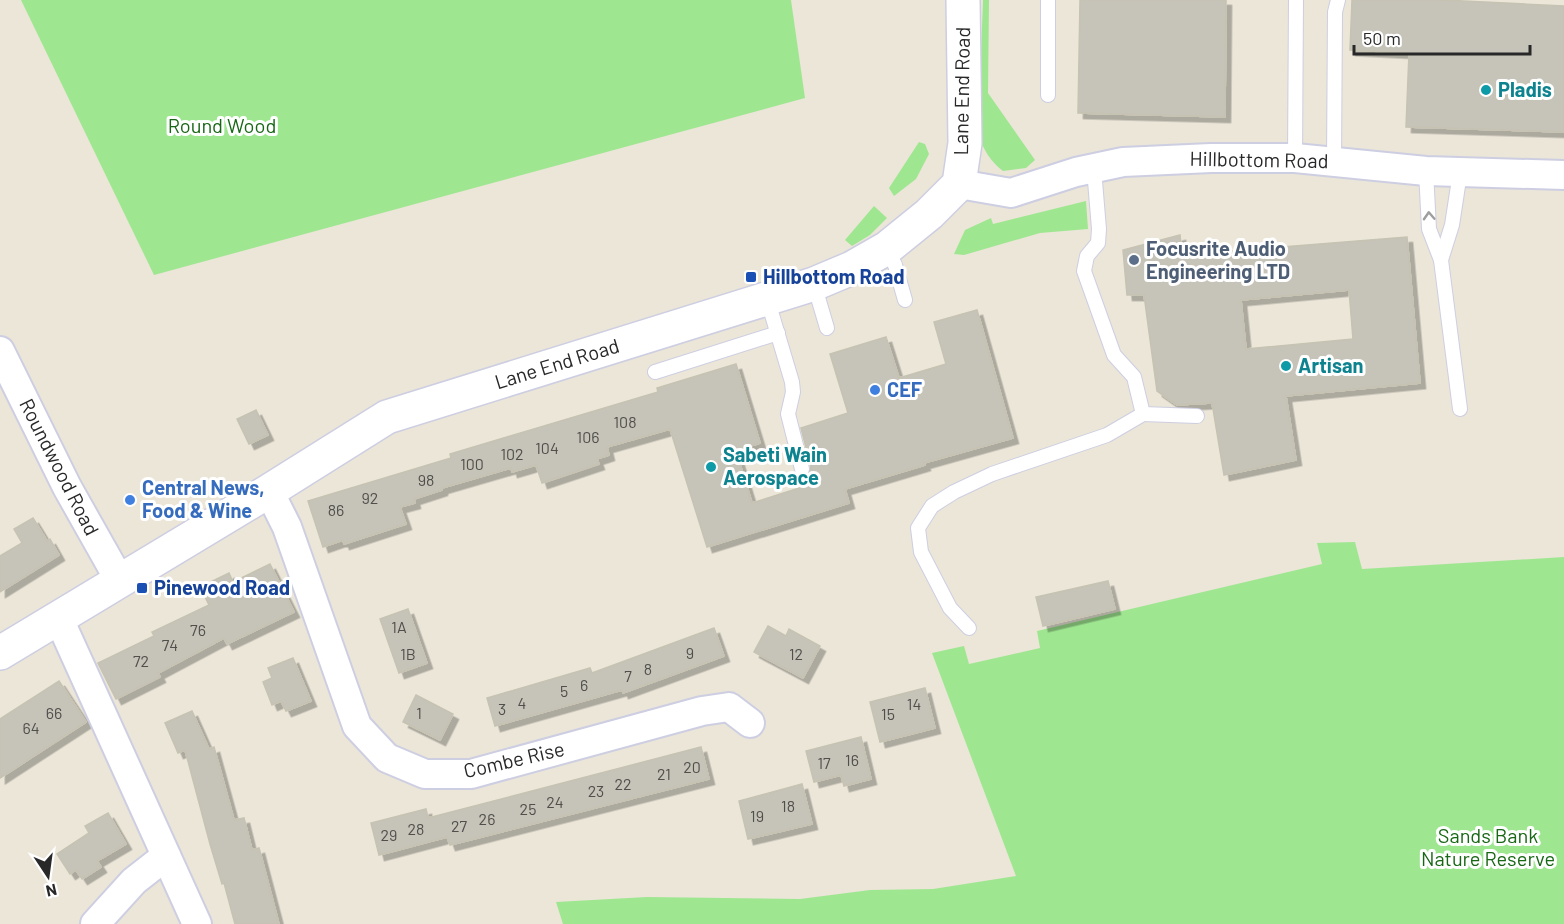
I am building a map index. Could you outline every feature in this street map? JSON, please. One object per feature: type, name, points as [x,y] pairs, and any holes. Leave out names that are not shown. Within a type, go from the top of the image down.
[{"type":"street","name":"Lane End Road","points":[[0,653],[387,417],[814,284],[852,268],[886,248],[929,214],[959,184],[965,143],[963,0]]},
{"type":"street","name":"Hillbottom Road","points":[[959,184],[1011,193],[1123,162],[1178,159],[1295,158],[1426,171],[1564,175]]},
{"type":"street","name":"Roundwood Road","points":[[0,351],[67,487],[120,581]]},
{"type":"street","name":"Combe Rise","points":[[269,491],[287,527],[357,726],[387,758],[424,774],[471,774],[702,711],[729,707],[750,723]]},
{"type":"street","points":[[59,619],[197,924]]},
{"type":"street","points":[[95,924],[134,881],[166,856]]},
{"type":"lane","points":[[1048,0],[1048,95]]},
{"type":"lane","points":[[1295,158],[1296,0]]},
{"type":"lane","points":[[1334,161],[1335,12],[1338,0]]},
{"type":"lane","points":[[1094,169],[1098,243],[1087,256],[1084,271],[1114,355],[1134,377],[1143,414]]},
{"type":"lane","points":[[1426,171],[1430,229],[1441,260],[1460,409]]},
{"type":"lane","points":[[1441,260],[1452,225],[1460,173]]},
{"type":"lane","points":[[886,248],[895,265],[905,300]]},
{"type":"lane","points":[[814,284],[827,328]]},
{"type":"lane","points":[[767,298],[792,382],[793,392],[788,414],[802,469]]},
{"type":"lane","points":[[655,372],[778,333]]},
{"type":"lane","points":[[969,628],[950,608],[921,552],[918,528],[932,506],[954,492],[992,474],[1107,435],[1143,414],[1197,416]]},
{"type":"green space","name":"Round Wood","points":[[21,0],[791,0],[805,98],[154,275]]},
{"type":"green space","points":[[983,0],[989,0],[988,93],[1035,160],[1026,168],[1003,171],[988,155],[978,135]]},
{"type":"green space","points":[[919,142],[925,144],[929,154],[916,179],[894,196],[889,188]]},
{"type":"green space","points":[[1086,201],[1088,229],[1040,233],[964,255],[954,254],[965,230],[991,218],[993,224]]},
{"type":"green space","points":[[874,206],[887,218],[870,235],[852,246],[845,240]]},
{"type":"green space","name":"Sands Bank Nature Reserve","points":[[1355,542],[1362,569],[1564,557],[1564,924],[563,924],[556,902],[647,897],[800,899],[870,890],[933,889],[1016,876],[932,653],[964,646],[969,664],[1040,648],[1037,631],[1322,564],[1317,543]]},
{"type":"building","points":[[1080,0],[1226,0],[1225,117],[1078,113]]},
{"type":"building","name":"Pladis","points":[[1352,0],[1443,0],[1564,6],[1564,132],[1406,127],[1409,53],[1350,50]]},
{"type":"building","name":"Artisan","points":[[1180,235],[1182,255],[1407,237],[1420,383],[1286,396],[1296,460],[1224,475],[1212,403],[1177,405],[1157,391],[1144,295],[1127,295],[1123,250]],"holes":[[[1349,290],[1353,339],[1246,349],[1241,300]]]},
{"type":"building","points":[[977,310],[1013,438],[924,463],[925,465],[845,489],[849,503],[707,547],[670,429],[607,447],[609,455],[597,459],[599,464],[542,483],[536,465],[512,472],[511,468],[442,488],[442,490],[414,499],[415,503],[400,507],[406,524],[344,544],[343,540],[323,547],[308,501],[451,458],[450,454],[658,392],[657,388],[736,364],[760,443],[736,451],[752,503],[812,484],[809,474],[811,467],[801,428],[848,413],[830,354],[886,337],[899,378],[946,364],[934,322]]},
{"type":"building","points":[[256,410],[268,435],[249,444],[237,419]]},
{"type":"building","points":[[33,518],[47,541],[50,539],[59,555],[0,592],[0,556],[22,543],[14,529]]},
{"type":"building","points":[[270,564],[294,612],[227,644],[224,638],[158,673],[160,677],[116,699],[98,663],[154,636],[152,632],[209,605],[200,587],[229,573],[233,582]]},
{"type":"building","points":[[1108,581],[1115,609],[1043,626],[1036,597]]},
{"type":"building","points":[[408,609],[427,663],[399,673],[380,619]]},
{"type":"building","points":[[768,626],[786,636],[789,629],[820,646],[803,678],[754,652]]},
{"type":"building","points":[[714,628],[724,656],[623,693],[622,690],[495,726],[487,698],[590,668],[592,673]]},
{"type":"building","points":[[293,658],[311,701],[286,711],[281,701],[272,705],[263,682],[272,678],[268,668]]},
{"type":"building","points":[[59,681],[86,722],[0,778],[0,719]]},
{"type":"building","points":[[925,688],[935,728],[880,742],[870,702]]},
{"type":"building","points":[[416,695],[453,714],[440,740],[403,722]]},
{"type":"building","points":[[192,711],[209,749],[214,747],[234,820],[244,818],[252,850],[259,848],[279,924],[235,924],[210,844],[185,750],[178,753],[165,723]]},
{"type":"building","points":[[861,737],[871,779],[844,786],[841,775],[814,782],[806,751]]},
{"type":"building","points":[[701,747],[709,779],[450,845],[447,837],[379,855],[371,823],[426,809],[428,818]]},
{"type":"building","points":[[802,784],[812,824],[748,839],[739,801]]},
{"type":"building","points":[[108,813],[126,844],[97,861],[101,867],[82,879],[76,870],[70,874],[57,854],[89,833],[85,826]]},
{"type":"place","name":"Pladis","points":[[1486,90]]},
{"type":"place","name":"Focusrite Audio Engineering LTD","points":[[1134,260]]},
{"type":"place","name":"Hillbottom Road","points":[[751,277]]},
{"type":"place","name":"Artisan","points":[[1286,366]]},
{"type":"place","name":"CEF","points":[[875,390]]},
{"type":"place","name":"Sabeti Wain Aerospace","points":[[711,467]]},
{"type":"place","name":"Central News, Food & Wine","points":[[130,500]]},
{"type":"place","name":"Pinewood Road","points":[[142,588]]}]
